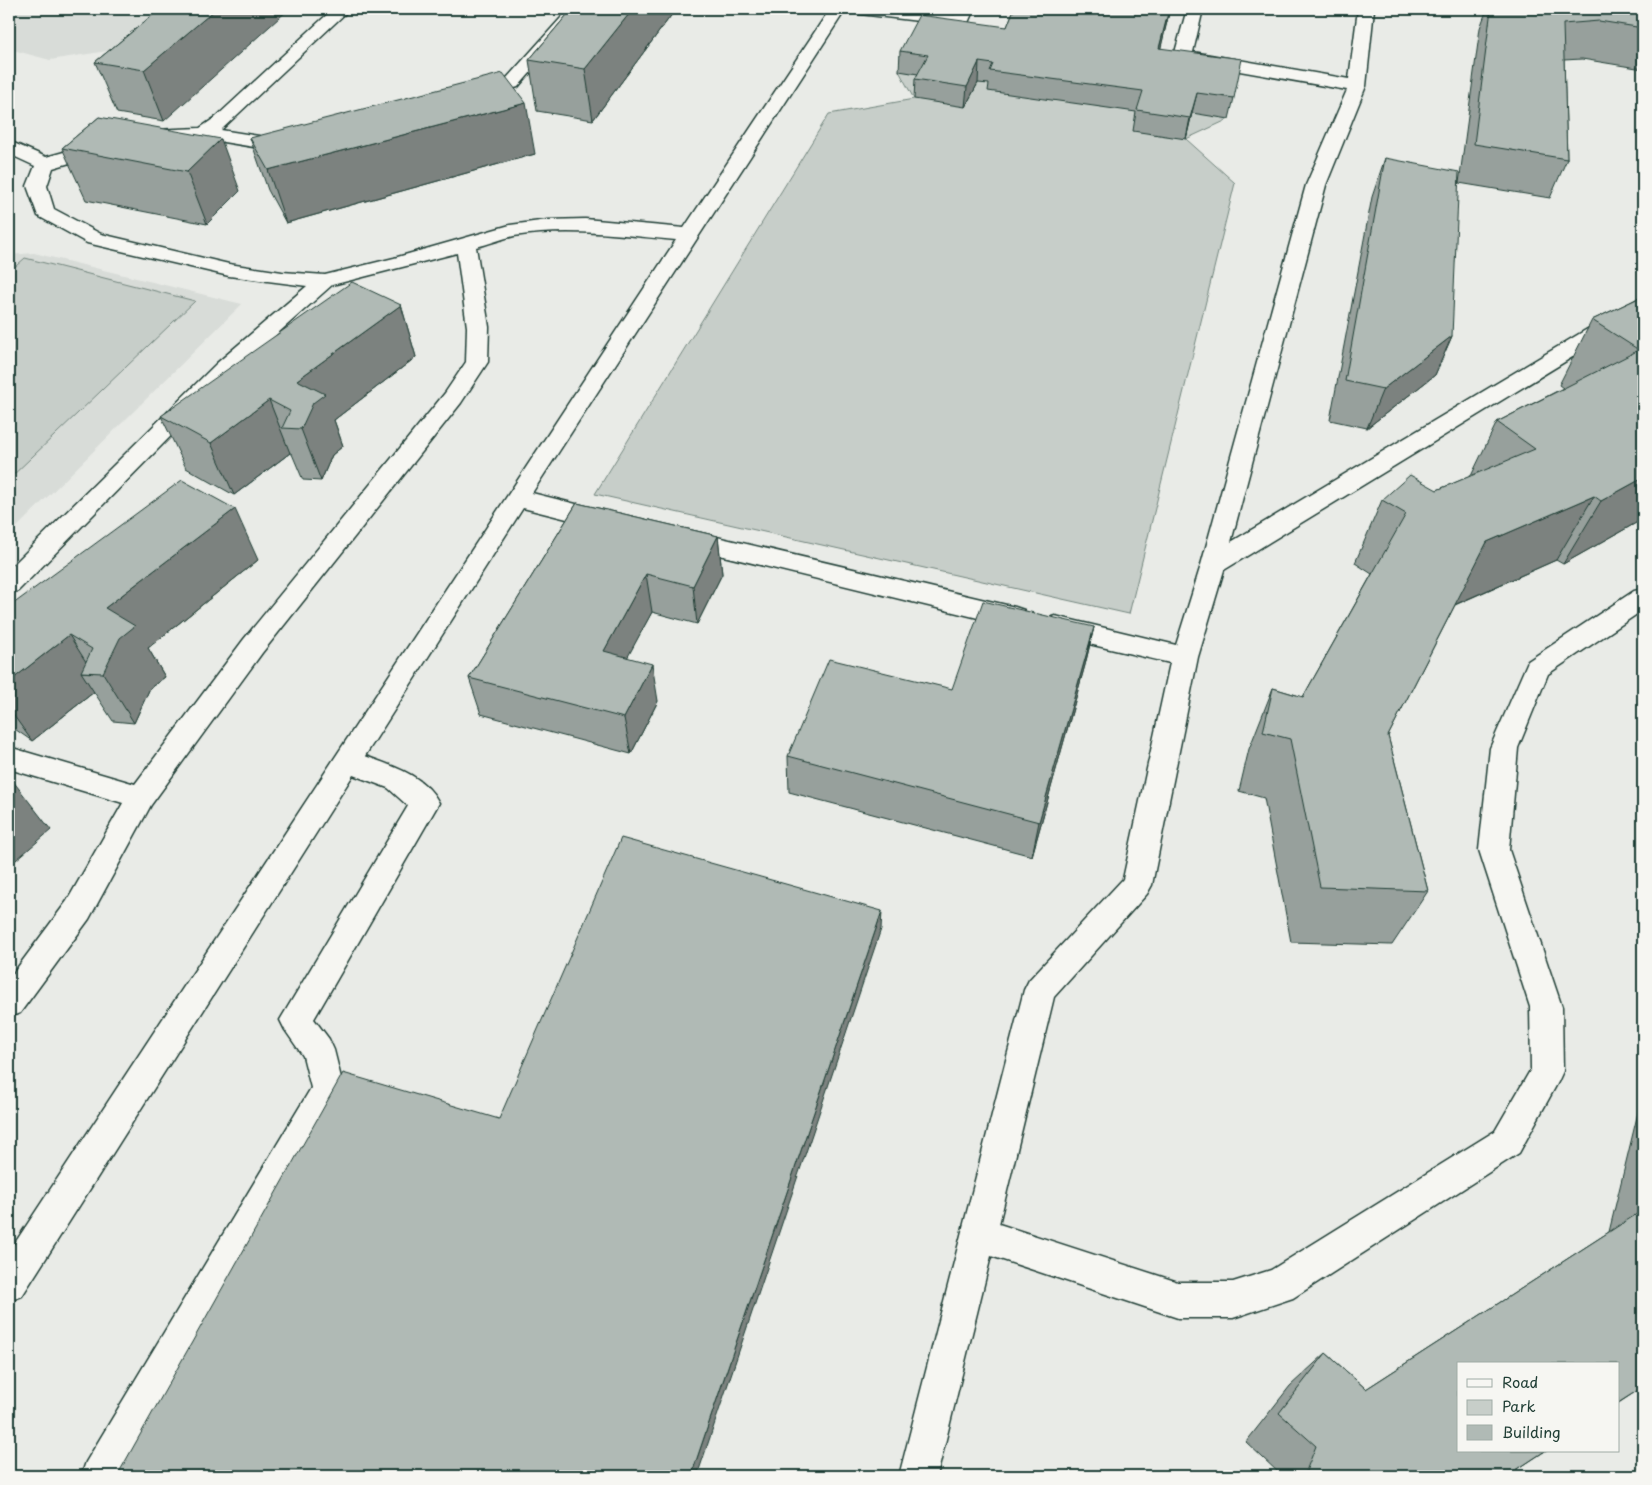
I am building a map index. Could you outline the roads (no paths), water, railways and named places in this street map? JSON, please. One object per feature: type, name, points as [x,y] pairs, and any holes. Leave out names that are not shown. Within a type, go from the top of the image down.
[{"type":"street","points":[[205,133],[222,121],[342,9]]},
{"type":"street","points":[[457,101],[512,83],[578,9]]},
{"type":"street","points":[[9,1283],[516,498],[838,9]]},
{"type":"street","points":[[860,9],[960,22],[966,9]]},
{"type":"street","points":[[1196,9],[1183,56],[1357,86]]},
{"type":"street","points":[[918,1476],[1040,990],[1137,885],[1185,657],[1213,565],[1316,185],[1357,86],[1366,9]]},
{"type":"street","points":[[139,138],[205,133],[278,145],[303,143]]},
{"type":"street","points":[[9,147],[45,164],[72,154],[120,143]]},
{"type":"street","points":[[45,164],[37,186],[45,212],[94,239],[229,270],[282,278],[325,281],[466,245],[510,231],[548,226],[585,225],[689,235]]},
{"type":"street","points":[[9,1004],[78,910],[141,797],[254,646],[453,398],[477,362],[478,327],[466,245]]},
{"type":"street","points":[[9,584],[225,368],[325,281]]},
{"type":"street","points":[[1213,565],[1643,305]]},
{"type":"street","points":[[516,498],[623,524]]},
{"type":"street","points":[[662,533],[1185,657]]},
{"type":"street","points":[[979,1235],[1178,1300],[1232,1300],[1280,1285],[1507,1142],[1548,1070],[1546,1007],[1494,850],[1504,748],[1537,668],[1643,598]]},
{"type":"street","points":[[9,758],[141,797]]},
{"type":"street","points":[[100,1476],[328,1090],[318,1050],[296,1020],[425,804],[398,780],[347,761]]}]
